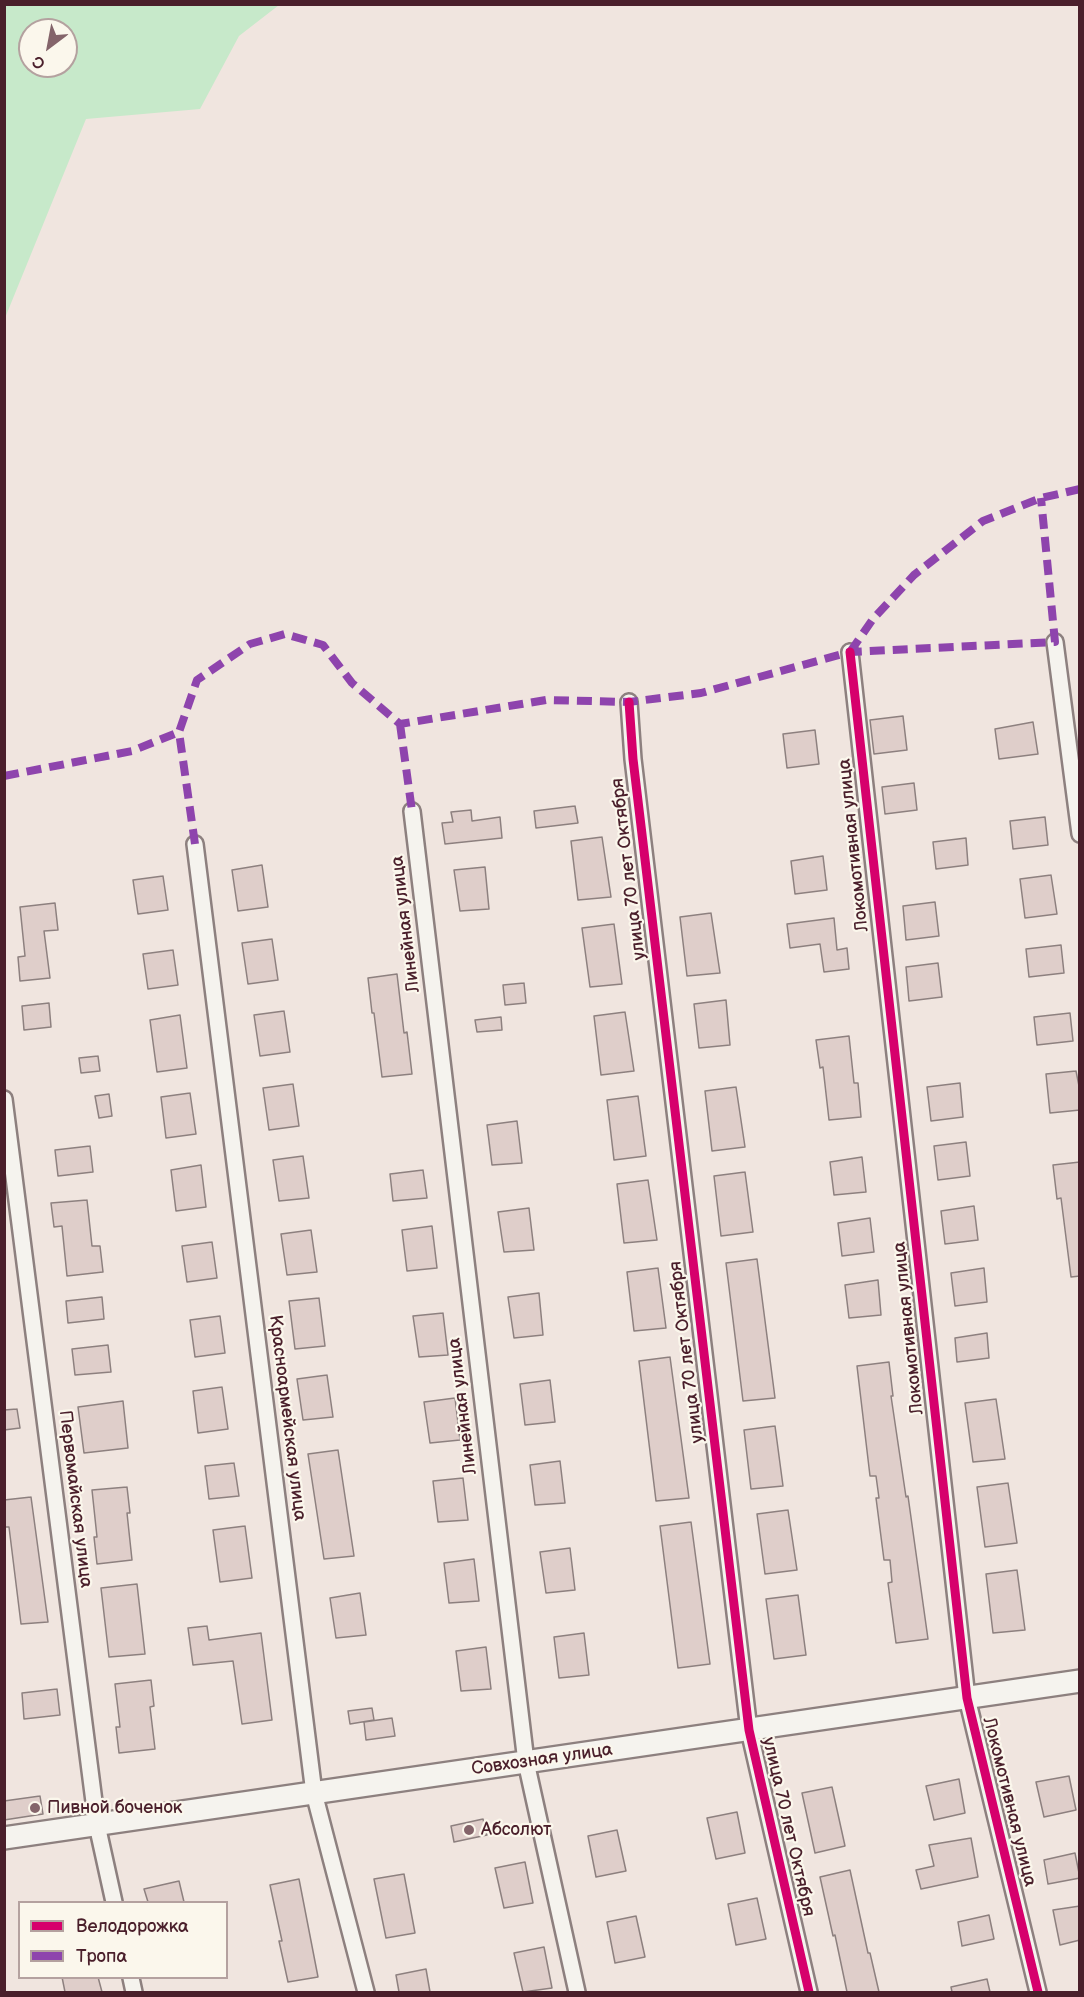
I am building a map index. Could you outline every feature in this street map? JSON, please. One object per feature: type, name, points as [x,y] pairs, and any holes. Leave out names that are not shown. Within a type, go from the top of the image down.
[{"type":"street","points":[[1055,642],[1080,834]]},
{"type":"street","name":"Локомотивная улица","points":[[850,652],[967,1698],[1038,1992]]},
{"type":"street","name":"улица 70 лет Октября","points":[[629,702],[634,771],[749,1730],[808,1992]]},
{"type":"street","name":"Линейная улица","points":[[412,811],[525,1762],[577,1992]]},
{"type":"street","name":"Красноармейская улица","points":[[195,844],[314,1793],[366,1992]]},
{"type":"street","name":"Первомайская улица","points":[[4,1099],[97,1825],[114,1901]]},
{"type":"street","name":"Совхозная улица","points":[[4,1838],[1080,1681]]},
{"type":"green space","points":[[5,4],[279,5],[239,36],[200,109],[86,119],[5,318]]},
{"type":"building","points":[[903,716],[907,750],[874,754],[870,720]]},
{"type":"building","points":[[1033,722],[1038,754],[999,759],[995,729]]},
{"type":"building","points":[[815,730],[819,764],[787,768],[783,734]]},
{"type":"building","points":[[914,783],[917,810],[885,814],[882,787]]},
{"type":"building","points":[[575,806],[578,823],[536,828],[534,811]]},
{"type":"building","points":[[471,810],[472,821],[500,817],[502,838],[445,844],[442,823],[453,822],[451,812]]},
{"type":"building","points":[[1045,817],[1048,845],[1013,849],[1010,821]]},
{"type":"building","points":[[602,837],[611,897],[578,900],[571,841]]},
{"type":"building","points":[[966,838],[968,865],[936,869],[933,842]]},
{"type":"building","points":[[823,856],[827,890],[795,894],[791,861]]},
{"type":"building","points":[[262,865],[268,907],[238,911],[232,870]]},
{"type":"building","points":[[485,867],[489,909],[460,911],[454,870]]},
{"type":"building","points":[[1051,875],[1057,914],[1025,918],[1020,879]]},
{"type":"building","points":[[163,876],[168,910],[138,914],[133,880]]},
{"type":"building","points":[[935,902],[939,936],[906,940],[903,906]]},
{"type":"building","points":[[55,903],[58,930],[44,931],[50,978],[20,981],[18,957],[25,956],[20,907]]},
{"type":"building","points":[[711,913],[720,973],[687,976],[680,917]]},
{"type":"building","points":[[834,918],[837,950],[847,948],[849,969],[824,972],[820,944],[790,948],[787,924]]},
{"type":"building","points":[[614,924],[622,984],[590,987],[582,928]]},
{"type":"building","points":[[272,939],[278,980],[248,984],[242,943]]},
{"type":"building","points":[[1061,945],[1064,973],[1029,977],[1026,949]]},
{"type":"building","points":[[173,950],[178,985],[148,989],[143,954]]},
{"type":"building","points":[[938,963],[942,997],[909,1001],[906,967]]},
{"type":"building","points":[[397,974],[404,1033],[407,1032],[412,1074],[382,1077],[368,978]]},
{"type":"building","points":[[524,983],[526,1003],[505,1005],[503,985]]},
{"type":"building","points":[[726,1000],[730,1045],[699,1048],[694,1004]]},
{"type":"building","points":[[49,1003],[51,1027],[24,1030],[22,1006]]},
{"type":"building","points":[[284,1011],[290,1052],[260,1056],[254,1015]]},
{"type":"building","points":[[625,1012],[634,1071],[601,1075],[594,1016]]},
{"type":"building","points":[[1070,1013],[1073,1041],[1037,1045],[1034,1017]]},
{"type":"building","points":[[180,1015],[187,1068],[157,1072],[150,1020]]},
{"type":"building","points":[[501,1017],[502,1030],[477,1032],[475,1020]]},
{"type":"building","points":[[849,1036],[854,1083],[858,1083],[861,1117],[829,1120],[823,1067],[820,1068],[816,1040]]},
{"type":"building","points":[[98,1056],[100,1071],[81,1073],[79,1058]]},
{"type":"building","points":[[1076,1071],[1080,1091],[1080,1110],[1050,1113],[1046,1074]]},
{"type":"building","points":[[960,1083],[963,1117],[931,1121],[927,1087]]},
{"type":"building","points":[[293,1084],[299,1126],[269,1130],[263,1088]]},
{"type":"building","points":[[736,1087],[745,1147],[712,1151],[705,1091]]},
{"type":"building","points":[[190,1093],[196,1134],[166,1138],[161,1097]]},
{"type":"building","points":[[109,1094],[112,1116],[99,1118],[95,1096]]},
{"type":"building","points":[[638,1096],[646,1156],[614,1160],[607,1100]]},
{"type":"building","points":[[517,1121],[522,1163],[492,1165],[487,1125]]},
{"type":"building","points":[[966,1142],[970,1176],[938,1180],[934,1146]]},
{"type":"building","points":[[90,1146],[93,1172],[58,1176],[55,1150]]},
{"type":"building","points":[[303,1156],[309,1198],[279,1201],[273,1160]]},
{"type":"building","points":[[862,1157],[866,1192],[834,1195],[830,1162]]},
{"type":"building","points":[[1080,1162],[1080,1276],[1071,1277],[1061,1198],[1057,1199],[1053,1165]]},
{"type":"building","points":[[201,1165],[206,1207],[176,1211],[171,1170]]},
{"type":"building","points":[[423,1170],[427,1198],[393,1201],[390,1174]]},
{"type":"building","points":[[745,1172],[753,1232],[721,1236],[714,1176]]},
{"type":"building","points":[[648,1180],[657,1240],[624,1243],[617,1184]]},
{"type":"building","points":[[87,1200],[92,1246],[100,1246],[103,1272],[67,1276],[62,1226],[54,1227],[51,1203]]},
{"type":"building","points":[[974,1206],[978,1240],[945,1244],[941,1211]]},
{"type":"building","points":[[529,1208],[534,1250],[504,1252],[498,1212]]},
{"type":"building","points":[[870,1218],[874,1252],[842,1256],[838,1223]]},
{"type":"building","points":[[432,1226],[437,1268],[407,1271],[402,1230]]},
{"type":"building","points":[[311,1230],[317,1272],[287,1275],[281,1234]]},
{"type":"building","points":[[212,1242],[217,1278],[187,1282],[182,1246]]},
{"type":"building","points":[[757,1259],[775,1398],[743,1401],[726,1263]]},
{"type":"building","points":[[658,1268],[666,1328],[634,1331],[627,1272]]},
{"type":"building","points":[[984,1268],[987,1302],[955,1306],[951,1273]]},
{"type":"building","points":[[878,1280],[881,1315],[849,1318],[845,1285]]},
{"type":"building","points":[[539,1293],[543,1335],[514,1338],[508,1297]]},
{"type":"building","points":[[102,1297],[104,1319],[68,1323],[66,1301]]},
{"type":"building","points":[[319,1298],[325,1346],[295,1349],[289,1301]]},
{"type":"building","points":[[443,1313],[448,1355],[419,1357],[413,1316]]},
{"type":"building","points":[[220,1316],[225,1353],[195,1357],[190,1320]]},
{"type":"building","points":[[987,1333],[989,1358],[957,1362],[955,1338]]},
{"type":"building","points":[[108,1345],[111,1372],[75,1375],[72,1349]]},
{"type":"building","points":[[670,1357],[689,1498],[656,1501],[639,1361]]},
{"type":"building","points":[[889,1362],[893,1396],[891,1396],[928,1639],[896,1643],[888,1583],[892,1582],[890,1560],[884,1560],[876,1498],[879,1498],[876,1476],[870,1476],[857,1366]]},
{"type":"building","points":[[327,1375],[333,1417],[303,1420],[297,1379]]},
{"type":"building","points":[[550,1380],[555,1422],[525,1425],[520,1384]]},
{"type":"building","points":[[222,1387],[228,1429],[198,1433],[193,1391]]},
{"type":"building","points":[[455,1398],[460,1440],[430,1443],[424,1402]]},
{"type":"building","points":[[996,1399],[1005,1459],[973,1462],[965,1403]]},
{"type":"building","points":[[123,1401],[128,1448],[84,1453],[78,1407]]},
{"type":"building","points":[[17,1409],[20,1428],[4,1430],[4,1410]]},
{"type":"building","points":[[775,1426],[783,1486],[751,1489],[744,1430]]},
{"type":"building","points":[[338,1450],[354,1556],[324,1559],[308,1454]]},
{"type":"building","points":[[560,1461],[565,1503],[535,1505],[530,1465]]},
{"type":"building","points":[[234,1463],[239,1496],[209,1499],[205,1466]]},
{"type":"building","points":[[463,1478],[468,1520],[438,1522],[433,1481]]},
{"type":"building","points":[[1008,1483],[1017,1543],[985,1547],[977,1487]]},
{"type":"building","points":[[127,1487],[132,1560],[97,1564],[94,1537],[97,1537],[92,1490]]},
{"type":"building","points":[[31,1497],[48,1622],[21,1624],[9,1527],[4,1527],[4,1500]]},
{"type":"building","points":[[788,1510],[797,1570],[765,1574],[757,1514]]},
{"type":"building","points":[[691,1522],[710,1664],[678,1668],[660,1526]]},
{"type":"building","points":[[245,1526],[252,1578],[220,1582],[213,1530]]},
{"type":"building","points":[[570,1548],[575,1590],[546,1593],[540,1552]]},
{"type":"building","points":[[474,1559],[479,1601],[449,1603],[444,1563]]},
{"type":"building","points":[[1017,1570],[1025,1630],[993,1633],[986,1574]]},
{"type":"building","points":[[137,1584],[145,1654],[109,1657],[101,1588]]},
{"type":"building","points":[[360,1593],[366,1635],[336,1638],[330,1598]]},
{"type":"building","points":[[798,1595],[806,1655],[774,1659],[766,1599]]},
{"type":"building","points":[[207,1626],[209,1640],[261,1633],[272,1720],[242,1724],[233,1661],[193,1665],[188,1628]]},
{"type":"building","points":[[584,1633],[589,1675],[559,1678],[554,1637]]},
{"type":"building","points":[[486,1647],[491,1689],[461,1691],[456,1651]]},
{"type":"building","points":[[151,1680],[154,1706],[150,1707],[155,1749],[119,1753],[116,1727],[120,1727],[115,1684]]},
{"type":"building","points":[[57,1689],[60,1715],[24,1719],[22,1693]]},
{"type":"building","points":[[372,1708],[374,1720],[350,1724],[348,1711]]},
{"type":"building","points":[[392,1718],[395,1736],[366,1740],[364,1722]]},
{"type":"building","points":[[1069,1776],[1076,1810],[1044,1817],[1036,1782]]},
{"type":"building","points":[[959,1779],[965,1813],[934,1820],[926,1786]]},
{"type":"building","points":[[832,1787],[845,1846],[815,1853],[802,1793]]},
{"type":"building","points":[[40,1796],[43,1814],[4,1820],[4,1801]]},
{"type":"building","points":[[737,1812],[745,1853],[716,1859],[707,1818]]},
{"type":"building","name":"Абсолют","points":[[483,1819],[487,1835],[454,1842],[451,1826]]},
{"type":"building","points":[[617,1830],[626,1871],[596,1877],[588,1836]]},
{"type":"building","points":[[971,1838],[978,1877],[921,1889],[916,1870],[934,1866],[929,1845]]},
{"type":"building","points":[[1075,1853],[1080,1878],[1048,1884],[1044,1860]]},
{"type":"building","points":[[525,1862],[533,1903],[504,1908],[495,1868]]},
{"type":"building","points":[[850,1870],[879,1992],[847,1992],[835,1935],[833,1936],[820,1877]]},
{"type":"building","points":[[404,1874],[415,1933],[386,1938],[374,1879]]},
{"type":"building","points":[[299,1879],[318,1977],[288,1982],[270,1885]]},
{"type":"building","points":[[179,1881],[184,1901],[148,1901],[144,1889]]},
{"type":"building","points":[[757,1898],[766,1939],[736,1945],[728,1904]]},
{"type":"building","points":[[1080,1906],[1080,1940],[1060,1945],[1053,1910]]},
{"type":"building","points":[[989,1915],[994,1939],[962,1946],[958,1922]]},
{"type":"building","points":[[636,1916],[645,1957],[615,1963],[607,1922]]},
{"type":"building","points":[[544,1947],[552,1988],[523,1992],[514,1953]]},
{"type":"building","points":[[426,1969],[430,1992],[399,1992],[396,1975]]},
{"type":"building","points":[[62,1979],[99,1979],[102,1992],[65,1992]]},
{"type":"building","points":[[987,1979],[990,1992],[952,1992],[951,1987]]},
{"type":"marked path","points":[[850,652],[873,619],[914,575],[983,521],[1041,498],[1080,489]]},
{"type":"marked path","points":[[195,844],[179,732],[197,680],[250,644],[285,634],[323,645],[352,683],[400,724],[546,700],[629,702],[701,693],[850,652],[1055,642],[1041,498]]},
{"type":"marked path","points":[[400,724],[412,811]]},
{"type":"marked path","points":[[4,776],[132,751],[179,732]]},
{"type":"cycle path","points":[[850,652],[967,1698],[1038,1992]]},
{"type":"cycle path","points":[[629,702],[633,759],[749,1730],[809,1992]]},
{"type":"place","name":"Пивной боченок","points":[[35,1808]]},
{"type":"place","name":"Абсолют","points":[[469,1830]]}]
